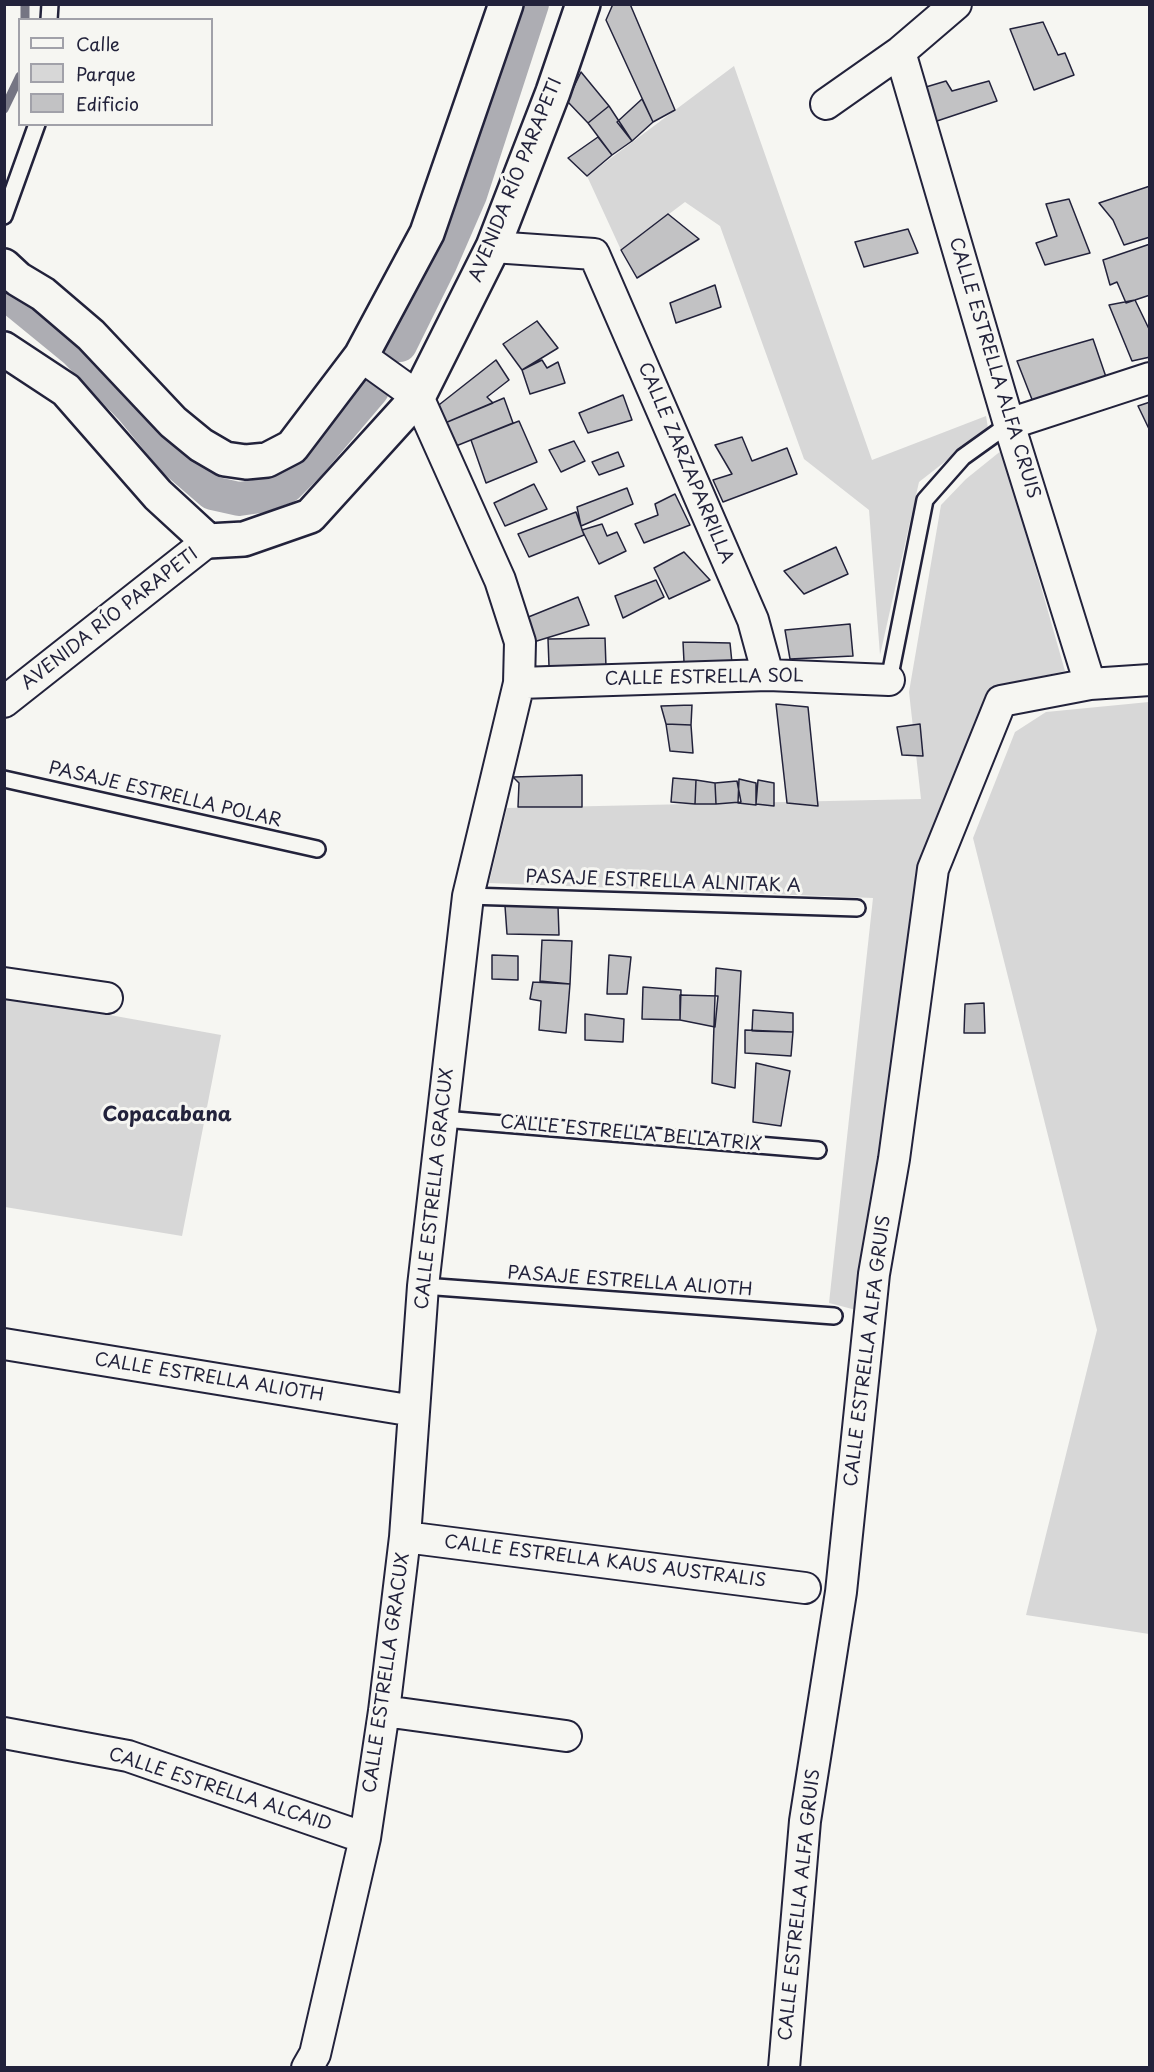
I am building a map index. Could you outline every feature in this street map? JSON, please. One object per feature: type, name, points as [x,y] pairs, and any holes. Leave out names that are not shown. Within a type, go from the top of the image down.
[{"type":"street","points":[[4,266],[18,279],[43,294],[91,335],[173,422],[201,445],[225,459],[246,462],[267,460],[292,447],[362,356],[427,233],[506,4]]},
{"type":"street","name":"AVENIDA RÍO PARAPETI","points":[[4,702],[208,541],[244,539],[310,516],[418,397],[493,247],[553,92],[583,4]]},
{"type":"street","points":[[826,104],[900,52],[956,4]]},
{"type":"street","name":"CALLE ESTRELLA ALFA CRUIS","points":[[900,52],[1009,424],[1090,684]]},
{"type":"street","name":"CALLE ZARZAPARRILLA","points":[[493,247],[594,254],[753,620],[768,675]]},
{"type":"street","points":[[4,349],[66,390],[159,495],[208,541]]},
{"type":"street","name":"CALLE ESTRELLA GRACUX","points":[[307,2067],[315,2054],[364,1838],[384,1711],[405,1537],[423,1286],[468,896],[519,682],[520,642],[500,580],[418,397],[362,356]]},
{"type":"street","points":[[1009,424],[1149,378]]},
{"type":"street","name":"CALLE ESTRELLA SOL","points":[[519,682],[768,675],[889,680]]},
{"type":"street","points":[[1090,684],[1149,680]]},
{"type":"street","name":"CALLE ESTRELLA ALFA GRUIS","points":[[784,2067],[805,1821],[841,1592],[874,1274],[894,1159],[933,869],[1001,701],[1090,684]]},
{"type":"street","points":[[4,983],[107,998]]},
{"type":"street","name":"CALLE ESTRELLA ALIOTH","points":[[4,1344],[414,1411]]},
{"type":"street","name":"CALLE ESTRELLA KAUS AUSTRALIS","points":[[405,1537],[805,1588]]},
{"type":"street","points":[[384,1711],[566,1736]]},
{"type":"street","name":"CALLE ESTRELLA ALCAID","points":[[4,1733],[128,1756],[364,1838]]},
{"type":"lane","points":[[4,216],[36,126]]},
{"type":"lane","points":[[889,680],[925,500],[963,457],[1009,424]]},
{"type":"lane","name":"PASAJE ESTRELLA POLAR","points":[[4,779],[317,849]]},
{"type":"lane","name":"PASAJE ESTRELLA ALNITAK A","points":[[468,896],[857,908]]},
{"type":"lane","name":"CALLE ESTRELLA BELLATRIX","points":[[442,1119],[819,1150]]},
{"type":"lane","name":"PASAJE ESTRELLA ALIOTH","points":[[423,1286],[834,1316]]},
{"type":"green space","points":[[734,66],[872,460],[986,416],[988,428],[919,482],[880,655],[869,510],[804,459],[720,226],[685,202],[621,250],[587,176]]},
{"type":"green space","points":[[1002,450],[1065,671],[990,688],[949,800],[864,1312],[829,1303],[873,898],[489,883],[507,808],[921,799],[909,692],[941,505],[966,479]]},
{"type":"green space","points":[[1150,702],[1149,1634],[1026,1615],[1097,1330],[973,838],[1015,732],[1046,712]]},
{"type":"green space","points":[[4,996],[221,1035],[182,1236],[5,1207]]},
{"type":"building","points":[[613,4],[630,4],[675,110],[653,122],[606,20]]},
{"type":"building","points":[[1043,22],[1058,55],[1065,53],[1074,75],[1034,90],[1010,29]]},
{"type":"building","points":[[581,72],[609,106],[588,123],[567,101]]},
{"type":"building","points":[[946,81],[952,91],[989,81],[997,101],[934,122],[916,90]]},
{"type":"building","points":[[642,99],[653,122],[632,141],[617,122]]},
{"type":"building","points":[[609,106],[632,141],[612,155],[588,123]]},
{"type":"building","points":[[598,137],[612,155],[587,176],[568,158]]},
{"type":"building","points":[[1150,186],[1150,237],[1124,245],[1113,220],[1099,203]]},
{"type":"building","points":[[1069,199],[1090,253],[1045,265],[1036,243],[1057,236],[1046,204]]},
{"type":"building","points":[[668,214],[699,239],[637,278],[621,250]]},
{"type":"building","points":[[908,229],[918,253],[864,267],[855,242]]},
{"type":"building","points":[[1150,244],[1150,295],[1126,303],[1117,282],[1110,285],[1103,260]]},
{"type":"building","points":[[715,285],[721,307],[676,323],[670,303]]},
{"type":"building","points":[[1135,300],[1150,331],[1150,357],[1132,361],[1109,305]]},
{"type":"building","points":[[537,321],[558,348],[522,370],[503,344]]},
{"type":"building","points":[[1093,339],[1106,377],[1033,402],[1017,361]]},
{"type":"building","points":[[496,360],[509,380],[487,397],[493,403],[445,423],[435,408]]},
{"type":"building","points":[[542,360],[547,368],[558,362],[565,383],[530,394],[522,370]]},
{"type":"building","points":[[623,395],[632,420],[588,433],[579,413]]},
{"type":"building","points":[[504,398],[513,423],[456,446],[445,423]]},
{"type":"building","points":[[1150,402],[1150,431],[1138,406]]},
{"type":"building","points":[[519,421],[537,462],[486,483],[471,440]]},
{"type":"building","points":[[742,437],[752,461],[787,448],[797,474],[723,502],[713,480],[732,474],[715,445]]},
{"type":"building","points":[[574,441],[585,461],[561,472],[549,450]]},
{"type":"building","points":[[618,452],[624,466],[599,475],[592,462]]},
{"type":"building","points":[[534,484],[547,509],[505,526],[494,503]]},
{"type":"building","points":[[627,488],[633,504],[581,526],[577,507]]},
{"type":"building","points":[[675,494],[690,525],[644,543],[635,524],[658,515],[655,504]]},
{"type":"building","points":[[576,512],[584,535],[529,557],[518,534]]},
{"type":"building","points":[[602,524],[607,536],[617,532],[626,551],[599,564],[582,530]]},
{"type":"building","points":[[836,547],[848,574],[804,594],[784,571]]},
{"type":"building","points":[[684,552],[710,580],[669,599],[654,568]]},
{"type":"building","points":[[656,580],[664,597],[623,618],[615,596]]},
{"type":"building","points":[[578,597],[589,625],[527,644],[516,622]]},
{"type":"building","points":[[850,624],[853,656],[790,659],[785,630]]},
{"type":"building","points":[[605,638],[606,667],[549,666],[548,639]]},
{"type":"building","points":[[683,642],[730,643],[732,663],[684,662]]},
{"type":"building","points":[[776,704],[808,707],[818,806],[787,803]]},
{"type":"building","points":[[692,705],[691,725],[666,724],[661,706]]},
{"type":"building","points":[[666,724],[691,725],[693,753],[670,751]]},
{"type":"building","points":[[920,724],[923,756],[902,755],[897,727]]},
{"type":"building","points":[[582,775],[582,807],[518,807],[519,783],[513,777]]},
{"type":"building","points":[[673,778],[696,780],[695,804],[671,802]]},
{"type":"building","points":[[739,779],[756,783],[756,805],[738,803]]},
{"type":"building","points":[[696,780],[715,783],[716,804],[695,804]]},
{"type":"building","points":[[758,780],[774,783],[774,806],[756,804]]},
{"type":"building","points":[[737,781],[741,802],[716,804],[715,783]]},
{"type":"building","points":[[505,906],[558,906],[559,935],[507,934]]},
{"type":"building","points":[[542,940],[572,941],[570,984],[540,981]]},
{"type":"building","points":[[492,955],[518,956],[518,980],[492,979]]},
{"type":"building","points":[[609,955],[631,957],[627,994],[607,994]]},
{"type":"building","points":[[716,968],[741,971],[735,1088],[712,1083]]},
{"type":"building","points":[[533,982],[570,984],[566,1033],[539,1030],[541,1001],[530,999]]},
{"type":"building","points":[[643,987],[681,990],[680,1020],[642,1019]]},
{"type":"building","points":[[680,995],[718,996],[715,1027],[680,1020]]},
{"type":"building","points":[[984,1003],[985,1033],[964,1033],[965,1004]]},
{"type":"building","points":[[753,1010],[793,1013],[793,1032],[752,1031]]},
{"type":"building","points":[[585,1014],[624,1019],[623,1042],[585,1040]]},
{"type":"building","points":[[745,1030],[793,1032],[791,1056],[745,1053]]},
{"type":"building","points":[[756,1063],[790,1071],[781,1126],[753,1122]]},
{"type":"waterway","points":[[25,4],[25,18]]},
{"type":"waterway","points":[[400,345],[440,264],[470,195],[532,4]]},
{"type":"waterway","points":[[4,109],[18,80]]},
{"type":"waterway","points":[[4,292],[75,350],[132,409],[175,461],[212,493],[239,499],[260,496],[287,486],[309,464],[372,390]]},
{"type":"district","name":"Copacabana","points":[[167,1115]]}]
